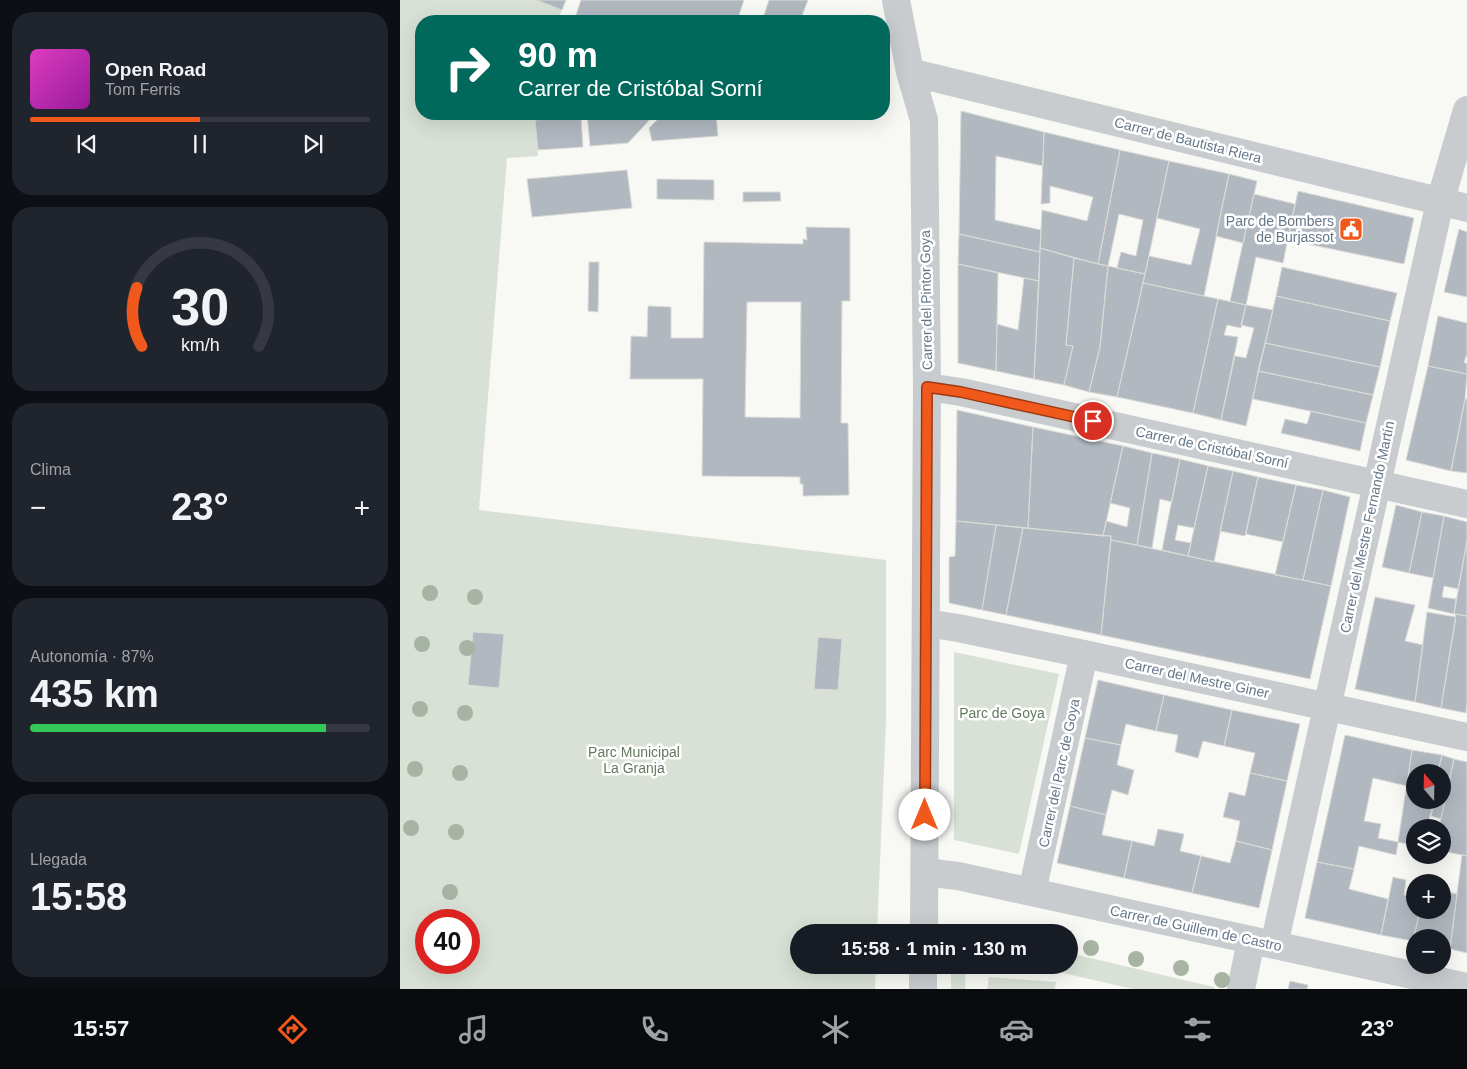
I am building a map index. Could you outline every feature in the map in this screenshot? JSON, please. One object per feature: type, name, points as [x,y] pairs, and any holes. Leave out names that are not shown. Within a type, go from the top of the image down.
[{"type":"street","name":"Carrer del Pintor Goya","points":[[896,0],[910,72],[924,120],[927,387],[924,924]]},
{"type":"street","name":"Carrer de Bautista Riera","points":[[910,72],[1467,208]]},
{"type":"street","name":"Carrer del Mestre Fernando Martín","points":[[1241,989],[1262,943],[1328,707],[1440,202],[1467,110]]},
{"type":"street","name":"Carrer de Cristóbal Sorní","points":[[927,387],[961,392],[1467,504]]},
{"type":"street","name":"Carrer del Mestre Giner","points":[[926,623],[1084,654],[1467,737]]},
{"type":"street","name":"Carrer del Parc de Goya","points":[[1032,892],[1084,654]]},
{"type":"street","name":"Carrer de Guillem de Castro","points":[[925,872],[958,876],[1467,987]]},
{"type":"street","points":[[923,974],[923,989]]},
{"type":"green space","name":"Parc Municipal La Granja","points":[[400,0],[536,0],[562,10],[560,15],[415,15],[415,120],[535,120],[538,156],[507,158],[479,510],[886,560],[886,722],[877,924],[790,924],[790,974],[876,974],[875,989],[400,989]]},
{"type":"green space","name":"Parc de Goya","points":[[954,652],[1059,674],[1019,854],[954,840]]},
{"type":"green space","points":[[1078,955],[1214,987],[1215,989],[1133,989],[1067,974],[1078,974]]},
{"type":"green space","points":[[951,974],[966,974],[965,989],[951,989]]},
{"type":"green space","points":[[989,977],[1056,982],[1055,989],[987,989]]},
{"type":"building","points":[[536,0],[566,0],[562,10]]},
{"type":"building","points":[[581,0],[744,0],[739,15],[576,15]]},
{"type":"building","points":[[769,0],[808,0],[802,15],[764,15]]},
{"type":"building","points":[[961,111],[1044,132],[1043,166],[996,156],[995,220],[1041,230],[1040,252],[959,234]]},
{"type":"building","points":[[535,120],[581,120],[583,147],[538,150]]},
{"type":"building","points":[[588,120],[649,120],[628,143],[590,146]]},
{"type":"building","points":[[657,120],[717,120],[718,136],[652,141],[649,128]]},
{"type":"building","points":[[1044,132],[1120,150],[1098,264],[1040,248],[1042,210],[1087,221],[1093,197],[1050,186],[1050,203],[1041,204]]},
{"type":"building","points":[[1120,150],[1169,161],[1145,274],[1117,268],[1121,252],[1136,256],[1143,220],[1119,214],[1108,266],[1098,264]]},
{"type":"building","points":[[1169,161],[1229,174],[1204,296],[1143,283],[1149,256],[1191,265],[1200,229],[1157,218]]},
{"type":"building","points":[[627,170],[632,208],[532,217],[527,179]]},
{"type":"building","points":[[1229,174],[1257,181],[1243,243],[1216,236]]},
{"type":"building","points":[[657,179],[714,180],[714,200],[657,199]]},
{"type":"building","name":"Parc de Bombers de Burjassot","points":[[1298,191],[1414,218],[1404,264],[1288,240]]},
{"type":"building","points":[[743,192],[780,192],[781,201],[743,202]]},
{"type":"building","points":[[1254,194],[1295,204],[1283,263],[1256,257],[1246,305],[1230,301]]},
{"type":"building","points":[[806,227],[850,228],[850,301],[842,301],[841,423],[848,423],[849,495],[803,496],[803,484],[800,484],[800,477],[702,476],[703,379],[630,379],[631,336],[647,337],[648,306],[671,307],[671,338],[703,338],[704,242],[803,244],[803,239],[807,240]],"holes":[[[747,302],[801,302],[800,418],[745,417]]]},
{"type":"building","points":[[1459,229],[1467,232],[1467,297],[1444,292]]},
{"type":"building","points":[[959,234],[1040,252],[1039,281],[958,264]]},
{"type":"building","points":[[1040,248],[1074,258],[1066,345],[1073,346],[1064,385],[1034,379]]},
{"type":"building","points":[[1074,258],[1108,266],[1100,347],[1089,392],[1064,385],[1073,346],[1066,345]]},
{"type":"building","points":[[589,262],[599,262],[598,312],[588,311]]},
{"type":"building","points":[[958,264],[998,273],[996,371],[958,363]]},
{"type":"building","points":[[1108,266],[1145,274],[1117,397],[1089,392],[1100,347]]},
{"type":"building","points":[[1282,267],[1397,293],[1390,321],[1276,296]]},
{"type":"building","points":[[1024,278],[1039,281],[1034,379],[996,371],[997,324],[1018,330]]},
{"type":"building","points":[[1143,283],[1218,299],[1193,413],[1117,397]]},
{"type":"building","points":[[1276,296],[1390,321],[1380,367],[1265,343]]},
{"type":"building","points":[[1218,299],[1246,305],[1241,328],[1227,325],[1224,335],[1238,337],[1221,420],[1193,413]]},
{"type":"building","points":[[1246,305],[1273,310],[1246,426],[1221,420],[1235,356],[1246,358],[1254,328],[1241,325]]},
{"type":"building","points":[[1438,316],[1467,323],[1467,356],[1464,363],[1467,363],[1467,374],[1428,366]]},
{"type":"building","points":[[1265,343],[1380,367],[1373,395],[1258,371]]},
{"type":"building","points":[[1428,366],[1467,374],[1465,399],[1451,471],[1406,460]]},
{"type":"building","points":[[1258,371],[1373,395],[1366,423],[1253,399]]},
{"type":"building","points":[[1465,399],[1467,399],[1467,473],[1451,471]]},
{"type":"building","points":[[957,410],[1033,427],[1028,528],[956,521]]},
{"type":"building","points":[[1311,411],[1366,423],[1360,451],[1281,433],[1285,419],[1307,424]]},
{"type":"building","points":[[1033,427],[1123,446],[1103,536],[1028,528]]},
{"type":"building","points":[[1123,446],[1152,453],[1137,545],[1111,540],[1111,536],[1103,536],[1106,521],[1127,527],[1130,508],[1110,503]]},
{"type":"building","points":[[1152,453],[1180,459],[1172,502],[1160,499],[1152,548],[1137,545]]},
{"type":"building","points":[[1180,459],[1208,466],[1194,528],[1178,525],[1175,540],[1191,543],[1188,556],[1162,550]]},
{"type":"building","points":[[1208,466],[1233,471],[1214,562],[1188,556]]},
{"type":"building","points":[[1233,471],[1258,477],[1245,536],[1220,531]]},
{"type":"building","points":[[1258,477],[1296,485],[1283,542],[1246,534]]},
{"type":"building","points":[[1296,485],[1323,490],[1303,580],[1275,575]]},
{"type":"building","points":[[1323,490],[1350,497],[1331,586],[1303,580]]},
{"type":"building","points":[[1396,505],[1422,512],[1409,573],[1382,567]]},
{"type":"building","points":[[1422,512],[1444,516],[1433,578],[1409,573]]},
{"type":"building","points":[[1444,516],[1467,522],[1467,541],[1458,589],[1444,586],[1442,597],[1456,599],[1454,614],[1428,608]]},
{"type":"building","points":[[956,521],[996,525],[982,610],[949,603],[949,557],[955,556]]},
{"type":"building","points":[[996,525],[1023,528],[1006,615],[982,610]]},
{"type":"building","points":[[1023,528],[1111,536],[1101,635],[1006,615]]},
{"type":"building","points":[[1111,540],[1331,586],[1310,679],[1101,635]]},
{"type":"building","points":[[1467,541],[1467,616],[1454,614]]},
{"type":"building","points":[[1375,597],[1415,605],[1405,641],[1423,645],[1415,702],[1355,689]]},
{"type":"building","points":[[1427,612],[1456,617],[1441,708],[1415,702]]},
{"type":"building","points":[[1456,614],[1467,616],[1466,713],[1441,708]]},
{"type":"building","points":[[473,632],[504,634],[499,688],[468,685]]},
{"type":"building","points":[[818,637],[842,639],[838,690],[814,689]]},
{"type":"building","points":[[1098,680],[1164,695],[1156,731],[1126,724],[1121,745],[1085,738]]},
{"type":"building","points":[[1164,695],[1232,710],[1224,746],[1203,741],[1198,758],[1175,752],[1178,735],[1156,731]]},
{"type":"building","points":[[1232,710],[1300,724],[1287,781],[1250,773],[1255,753],[1224,746]]},
{"type":"building","points":[[1345,735],[1412,750],[1410,764],[1406,764],[1406,786],[1373,778],[1364,821],[1381,824],[1378,838],[1398,842],[1396,855],[1359,846],[1354,869],[1317,862]]},
{"type":"building","points":[[1085,738],[1121,745],[1117,765],[1134,770],[1128,795],[1112,790],[1106,815],[1070,806]]},
{"type":"building","points":[[1412,750],[1442,755],[1440,764],[1410,764]]},
{"type":"building","points":[[1442,755],[1454,759],[1451,773],[1451,764],[1440,764]]},
{"type":"building","points":[[1454,759],[1467,762],[1467,856],[1451,853],[1451,819],[1441,819],[1443,809],[1451,809],[1451,773]]},
{"type":"building","points":[[1250,773],[1287,781],[1272,850],[1236,841],[1240,821],[1223,817],[1229,792],[1245,796]]},
{"type":"building","points":[[1406,789],[1406,809],[1432,809],[1429,819],[1406,819],[1406,844],[1398,842]]},
{"type":"building","points":[[1070,806],[1106,815],[1102,835],[1132,841],[1124,878],[1057,863]]},
{"type":"building","points":[[1433,809],[1443,809],[1441,819],[1431,816]]},
{"type":"building","points":[[1158,829],[1184,834],[1180,851],[1201,856],[1192,893],[1124,878],[1132,841],[1154,846]]},
{"type":"building","points":[[1236,841],[1272,850],[1259,908],[1192,893],[1201,856],[1230,863]]},
{"type":"building","points":[[1462,855],[1467,856],[1467,953],[1451,949]]},
{"type":"building","points":[[1317,862],[1354,869],[1349,889],[1388,899],[1381,935],[1305,918]]},
{"type":"building","points":[[1393,877],[1406,880],[1404,895],[1406,895],[1406,919],[1418,919],[1416,929],[1406,929],[1406,940],[1381,935]]},
{"type":"building","points":[[1451,893],[1457,894],[1451,941],[1451,929],[1416,929],[1418,919],[1451,919]]},
{"type":"building","points":[[1290,981],[1308,985],[1307,989],[1288,989]]},
{"type":"place","name":"Parc de Bombers de Burjassot","points":[[1351,229]]},
{"type":"route","points":[[925,815],[927,387],[961,392],[1093,421]]}]
